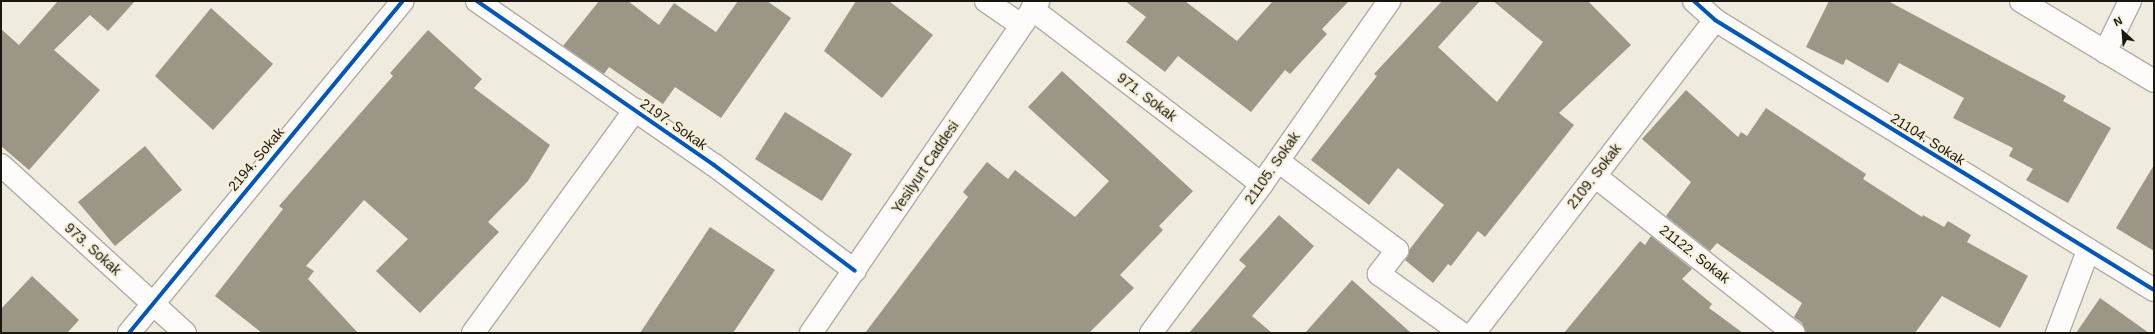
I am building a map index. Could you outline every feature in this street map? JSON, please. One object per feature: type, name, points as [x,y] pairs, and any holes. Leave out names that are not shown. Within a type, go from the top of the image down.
[{"type":"street","name":"2194. Sokak","points":[[129,333],[151,303],[403,1]]},
{"type":"street","name":"2197. Sokak","points":[[477,1],[714,165],[855,271]]},
{"type":"street","name":"971. Sokak","points":[[986,1],[1030,12],[1262,184]]},
{"type":"street","name":"21105. Sokak","points":[[1151,333],[1262,184],[1389,1]]},
{"type":"street","name":"21104. Sokak","points":[[1694,1],[1715,20],[2088,251],[2154,290]]},
{"type":"street","points":[[2021,1],[2154,81]]},
{"type":"street","points":[[2106,52],[2130,1]]},
{"type":"street","name":"Yesilyurt Caddesi","points":[[811,333],[855,271],[1030,12]]},
{"type":"street","name":"2109. Sokak","points":[[1474,333],[1715,20]]},
{"type":"street","points":[[473,333],[635,110]]},
{"type":"street","points":[[1278,161],[1397,250],[1379,274],[1461,333]]},
{"type":"street","name":"973. Sokak","points":[[1,165],[185,333]]},
{"type":"street","name":"21122. Sokak","points":[[1595,176],[1794,333]]},
{"type":"street","points":[[2057,333],[2088,251]]},
{"type":"building","points":[[58,1],[135,1],[108,31],[90,15],[54,50],[100,90],[29,170],[1,146],[1,29],[19,45]]},
{"type":"building","points":[[599,1],[628,1],[659,25],[674,3],[716,32],[738,1],[767,1],[791,18],[721,118],[675,87],[663,104],[609,67],[604,74],[563,46]]},
{"type":"building","points":[[856,1],[889,1],[933,35],[882,98],[824,51]]},
{"type":"building","points":[[1125,1],[1185,1],[1237,41],[1273,1],[1349,1],[1322,29],[1327,34],[1290,74],[1285,70],[1251,112],[1178,56],[1165,72],[1126,42],[1146,17]]},
{"type":"building","points":[[1442,1],[1480,1],[1438,47],[1497,102],[1543,42],[1493,1],[1588,1],[1631,45],[1559,113],[1574,125],[1485,237],[1478,231],[1451,266],[1448,264],[1433,283],[1405,260],[1409,250],[1444,205],[1398,168],[1369,205],[1311,160],[1377,76],[1374,74]]},
{"type":"building","points":[[1829,1],[1888,1],[2066,96],[2063,101],[2111,128],[2068,203],[2026,180],[2033,169],[2009,156],[2013,148],[1953,118],[1964,98],[1899,63],[1888,83],[1846,59],[1843,65],[1806,47]]},
{"type":"building","points":[[211,8],[273,64],[213,130],[155,76]]},
{"type":"building","points":[[428,30],[482,79],[474,88],[550,145],[528,181],[488,222],[499,232],[420,313],[376,271],[408,239],[364,200],[306,266],[314,271],[308,279],[358,333],[262,333],[215,296],[283,209],[279,206],[393,76],[390,73]]},
{"type":"building","points":[[1062,71],[1193,191],[1159,226],[1163,230],[1120,275],[1134,288],[1089,333],[865,333],[968,197],[963,192],[987,162],[1008,179],[1015,170],[1075,217],[1109,181],[1028,107]]},
{"type":"building","points":[[1686,90],[1738,137],[1741,132],[1747,136],[1766,108],[1866,174],[1863,179],[1922,217],[1923,215],[1944,227],[1948,221],[1971,235],[1967,242],[2028,276],[2000,328],[1942,296],[1915,333],[1806,333],[1802,323],[1794,317],[1802,303],[1717,243],[1710,251],[1666,216],[1691,182],[1642,139]]},
{"type":"building","points":[[785,112],[852,154],[822,201],[755,159]]},
{"type":"building","points":[[145,146],[182,190],[115,246],[78,202]]},
{"type":"building","points":[[2154,165],[2154,251],[2116,228]]},
{"type":"building","points":[[1279,215],[1314,246],[1252,316],[1272,333],[1189,333],[1246,266],[1239,260]]},
{"type":"building","points":[[710,227],[775,270],[733,333],[640,333]]},
{"type":"building","points":[[1651,236],[1692,269],[1682,279],[1712,304],[1709,308],[1743,333],[1564,333],[1640,241],[1645,245]]},
{"type":"building","points":[[32,276],[79,320],[67,333],[1,333],[1,309]]},
{"type":"building","points":[[1352,280],[1411,333],[1305,333]]},
{"type":"building","points":[[2100,298],[2149,333],[2076,333]]},
{"type":"cycle path","points":[[129,333],[403,1]]},
{"type":"cycle path","points":[[477,1],[714,165],[855,271]]},
{"type":"cycle path","points":[[1694,1],[1715,20],[2154,290]]}]
